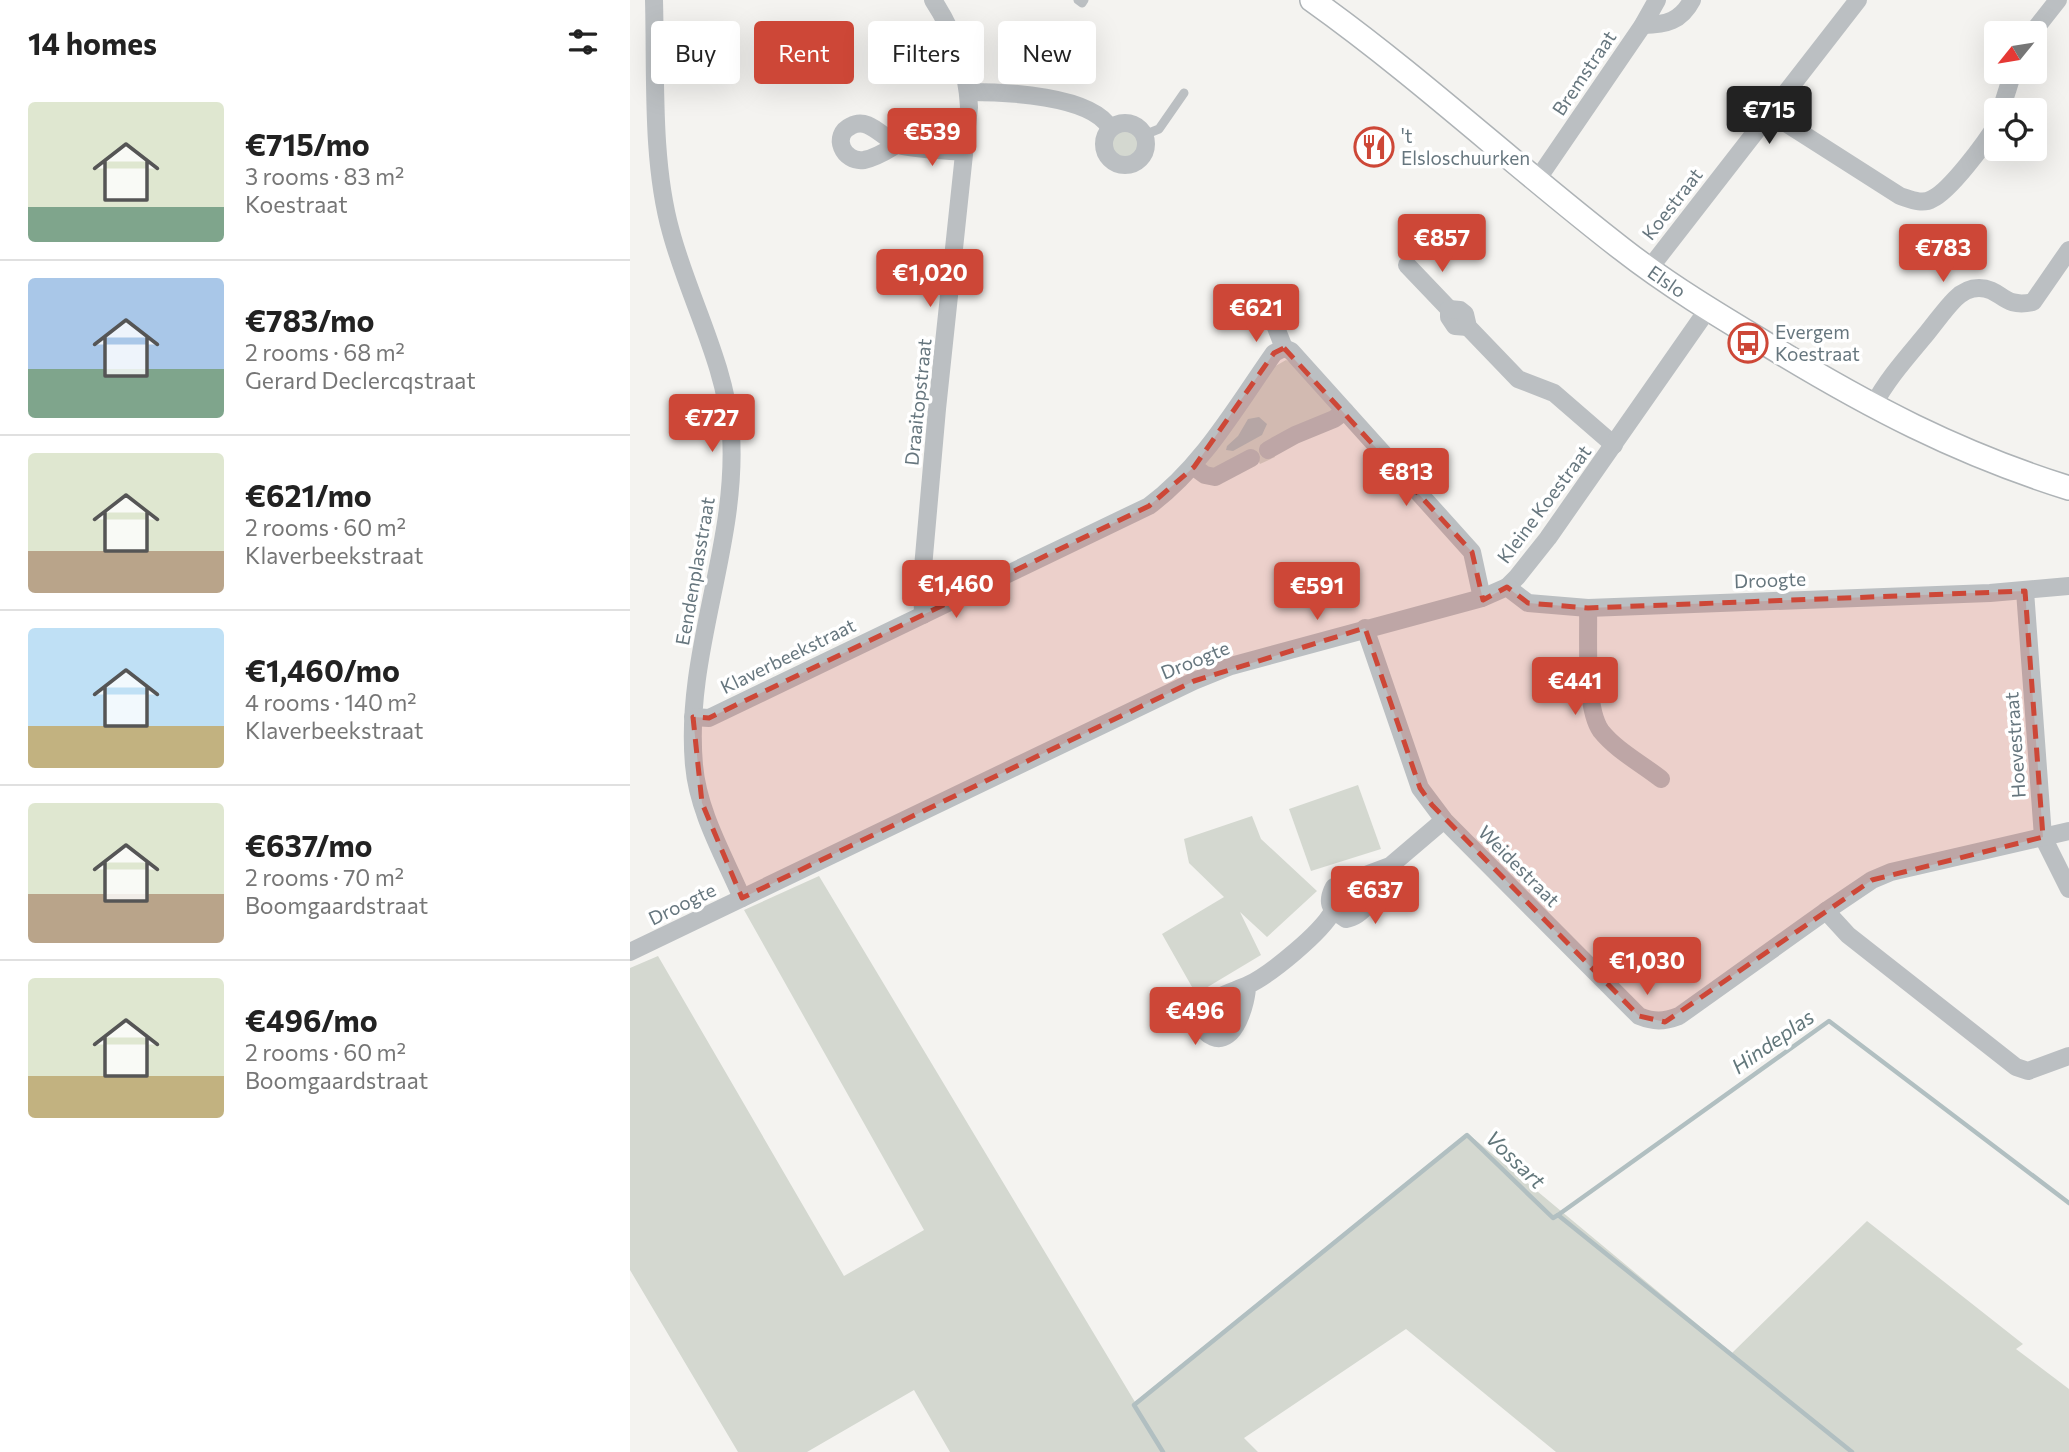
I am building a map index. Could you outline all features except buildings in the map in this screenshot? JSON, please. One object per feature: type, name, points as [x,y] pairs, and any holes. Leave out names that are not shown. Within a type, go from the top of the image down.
[{"type":"street","name":"Eendenplasstraat","points":[[654,0],[658,145],[665,203],[670,230],[715,358],[731,432],[730,497],[695,693],[694,764],[702,803],[743,898]]},
{"type":"street","name":"Draaitopstraat","points":[[923,615],[922,579],[932,461],[969,107],[963,63],[954,38],[933,0]]},
{"type":"street","name":"Elslo","points":[[1311,0],[1391,58],[1623,250],[1708,309],[1872,406],[1951,446],[2069,488]]},
{"type":"street","name":"Bremstraat","points":[[1536,180],[1643,25],[1657,0]]},
{"type":"street","name":"Bremstraat","points":[[1643,25],[1671,23],[1692,0]]},
{"type":"street","name":"Koestraat","points":[[1649,269],[1858,0]]},
{"type":"street","points":[[2041,21],[2058,0]]},
{"type":"street","points":[[969,92],[1031,95],[1071,104],[1106,120],[1110,128]]},
{"type":"street","points":[[1770,113],[1900,196],[1918,202],[1931,201],[1945,190],[1984,140]]},
{"type":"street","points":[[1126,122],[1140,129],[1144,135],[1146,143],[1142,156],[1130,164],[1112,160],[1104,148],[1110,128],[1126,122]]},
{"type":"street","points":[[898,145],[964,152]]},
{"type":"street","points":[[1872,406],[1890,379],[1955,299],[1964,292],[1981,288],[2007,302],[2020,305],[2034,302],[2069,250]]},
{"type":"street","name":"Kleine Koestraat","points":[[1407,265],[1449,309],[1449,317],[1455,326],[1468,327],[1518,380],[1554,393],[1614,445]]},
{"type":"street","name":"Kleine Koestraat","points":[[1507,587],[1548,538],[1708,309]]},
{"type":"street","points":[[1275,325],[1284,348],[1291,351],[1472,552],[1482,598]]},
{"type":"street","name":"Klaverbeekstraat","points":[[693,717],[709,718],[1149,506],[1171,490],[1194,467],[1274,353],[1284,348]]},
{"type":"street","points":[[1268,450],[1294,435],[1334,419],[1345,411]]},
{"type":"street","points":[[1194,467],[1205,475],[1215,477],[1251,458]]},
{"type":"street","name":"Droogte","points":[[630,952],[1194,681],[1231,666],[1482,598],[1507,587],[1528,603],[1588,608],[2025,591],[2069,586]]},
{"type":"street","name":"Hoevestraat","points":[[2025,591],[2043,837],[2069,889]]},
{"type":"street","points":[[1588,608],[1590,702],[1595,718],[1602,732],[1661,779]]},
{"type":"street","name":"Weidestraat","points":[[1365,628],[1420,788],[1444,820],[1639,1016],[1651,1021],[1665,1022],[1679,1016],[1872,880],[1891,872],[2069,831]]},
{"type":"street","points":[[1390,866],[1334,887],[1329,895],[1329,905],[1333,911],[1346,919],[1355,918],[1363,911],[1390,866],[1444,820]]},
{"type":"street","points":[[1247,986],[1286,960],[1284,954],[1288,943],[1315,917],[1325,911],[1333,911]]},
{"type":"street","points":[[1826,911],[1848,935],[2015,1067],[2028,1071],[2069,1056]]},
{"type":"lane","points":[[1078,0],[1082,3],[1084,0]]},
{"type":"lane","points":[[1144,135],[1158,129],[1184,93]]},
{"type":"highlighted area","points":[[1284,348],[1472,552],[1483,600],[1507,587],[1528,603],[1588,608],[2025,591],[2043,837],[1872,880],[1665,1022],[1639,1016],[1432,805],[1420,788],[1365,628],[1194,681],[742,898],[702,803],[693,717],[709,718],[1149,506],[1194,467],[1274,353]]},
{"type":"shaded area","points":[[1125,128],[1136,132],[1140,143],[1136,154],[1125,158],[1114,154],[1110,143],[1114,132]]},
{"type":"shaded area","points":[[1286,360],[1296,366],[1336,409],[1273,452],[1275,457],[1260,464],[1254,453],[1205,471],[1204,460],[1272,368]]},
{"type":"shaded area","points":[[1259,417],[1267,424],[1262,435],[1233,451],[1226,450],[1248,419]]},
{"type":"shaded area","points":[[1358,785],[1381,849],[1311,871],[1289,809]]},
{"type":"shaded area","points":[[1252,816],[1261,839],[1317,891],[1267,937],[1240,912],[1261,955],[1196,994],[1162,934],[1224,897],[1189,863],[1184,839]]},
{"type":"shaded area","points":[[819,876],[1135,1402],[1467,1133],[1732,1353],[1867,1221],[2023,1344],[2016,1349],[2069,1389],[2069,1452],[1556,1452],[1406,1329],[1244,1438],[1258,1452],[950,1452],[914,1390],[807,1452],[738,1452],[630,1270],[630,968],[658,956],[844,1276],[924,1230],[744,910]]},
{"type":"waterway","name":"Hindeplas","points":[[1558,1215],[1829,1021],[2069,1203]]},
{"type":"waterway","name":"Vossart","points":[[1163,1452],[1134,1405],[1467,1135],[1553,1218],[1558,1215],[1852,1452]]},
{"type":"place","name":"'t Elsloschuurken","points":[[1374,147]]},
{"type":"place","name":"Evergem Koestraat","points":[[1748,343]]}]
